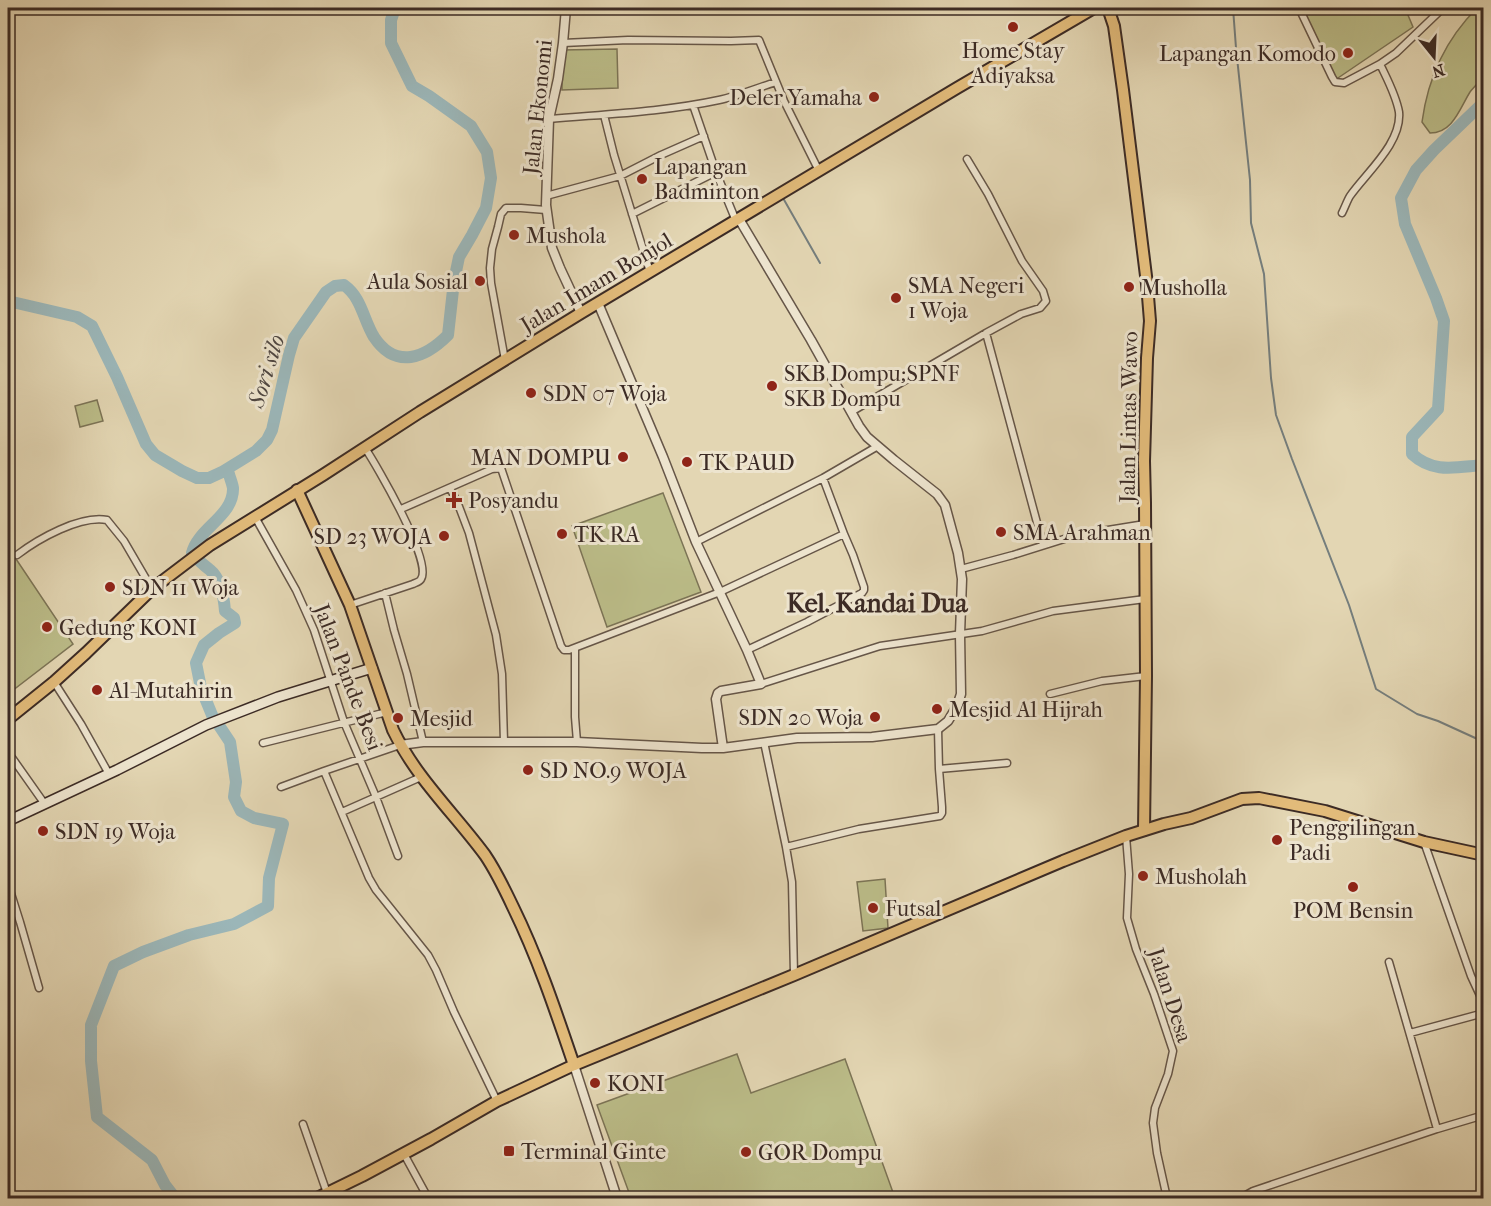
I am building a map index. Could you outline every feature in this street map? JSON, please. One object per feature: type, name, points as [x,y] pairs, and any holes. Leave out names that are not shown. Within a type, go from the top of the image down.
[{"type":"main road","name":"Jalan Imam Bonjol","points":[[8,719],[54,682],[152,589],[210,545],[581,313],[1094,8]]},
{"type":"main road","name":"Jalan Lintas Wawo","points":[[1108,8],[1114,26],[1123,90],[1150,321],[1144,461],[1148,829]]},
{"type":"main road","points":[[297,490],[350,605],[400,745],[421,777],[485,856],[501,881],[554,1004],[574,1065]]},
{"type":"main road","points":[[8,822],[222,718],[278,697],[372,668]]},
{"type":"main road","points":[[316,1198],[404,1154],[496,1101],[574,1065],[1063,861],[1148,829],[1164,830],[1194,824],[1252,801],[1284,803],[1337,814],[1424,842],[1484,855]]},
{"type":"street","name":"Jalan Ekonomi","points":[[566,8],[558,79],[549,119],[546,210],[552,248],[581,313]]},
{"type":"street","points":[[1299,8],[1328,71],[1335,82],[1344,83],[1380,64],[1395,53],[1443,8]]},
{"type":"street","points":[[563,42],[759,40],[776,82],[819,171]]},
{"type":"street","points":[[1342,213],[1349,198],[1383,156],[1397,128],[1399,114],[1396,102],[1380,64]]},
{"type":"street","points":[[549,119],[693,105],[722,99],[776,82]]},
{"type":"street","points":[[281,787],[400,745],[423,742],[577,742],[723,748],[797,738],[872,737],[938,729],[948,720],[961,694],[960,634],[963,597],[961,569],[945,505],[937,494],[867,437],[851,412],[811,340],[738,220],[716,172],[693,105]]},
{"type":"street","points":[[604,115],[650,272]]},
{"type":"street","points":[[546,196],[620,176],[704,136]]},
{"type":"street","points":[[851,412],[986,333],[1022,314],[1040,308],[1046,301],[1043,291],[1022,261],[988,194],[967,159]]},
{"type":"street","points":[[632,214],[716,172]]},
{"type":"street","points":[[505,360],[491,282],[492,249],[501,214],[506,208],[546,210]]},
{"type":"street","points":[[598,303],[696,542],[761,684]]},
{"type":"street","points":[[986,333],[1043,545]]},
{"type":"street","points":[[696,542],[823,478],[878,446]]},
{"type":"street","points":[[350,605],[418,582],[422,578],[418,552],[400,509],[365,448]]},
{"type":"street","points":[[400,509],[492,469],[501,468],[562,648],[566,651],[720,592],[844,534]]},
{"type":"street","points":[[747,650],[807,622],[864,590],[854,555],[823,478]]},
{"type":"street","points":[[450,488],[469,533],[496,635],[502,674],[504,742]]},
{"type":"street","name":"Jalan Pande Besi","points":[[255,517],[296,590],[308,617],[345,722],[398,856]]},
{"type":"street","points":[[17,555],[43,537],[72,525],[95,519],[107,520],[124,541],[152,589]]},
{"type":"street","points":[[961,569],[1077,535],[1145,524]]},
{"type":"street","points":[[385,593],[423,742]]},
{"type":"street","points":[[723,748],[716,699],[717,693],[721,691],[761,684],[880,646],[997,627],[1053,611],[1145,599]]},
{"type":"street","points":[[575,648],[577,742]]},
{"type":"street","points":[[1050,694],[1102,681],[1146,676]]},
{"type":"street","points":[[54,682],[109,774]]},
{"type":"street","points":[[263,743],[388,712]]},
{"type":"street","points":[[786,847],[859,829],[940,816],[942,807],[938,729]]},
{"type":"street","points":[[764,742],[792,882],[794,975]]},
{"type":"street","points":[[8,752],[44,803]]},
{"type":"street","points":[[939,769],[1007,763]]},
{"type":"street","points":[[324,771],[369,878],[428,955],[496,1101]]},
{"type":"street","points":[[342,812],[421,777]]},
{"type":"street","name":"Jalan Desa","points":[[1126,836],[1129,874],[1127,918],[1173,1051],[1168,1074],[1155,1108],[1153,1123],[1167,1198]]},
{"type":"street","points":[[1424,842],[1471,976],[1484,1004]]},
{"type":"street","points":[[8,884],[39,988]]},
{"type":"street","points":[[1389,962],[1437,1129]]},
{"type":"street","points":[[1410,1033],[1484,1012]]},
{"type":"street","points":[[574,1065],[616,1198]]},
{"type":"street","points":[[1244,1198],[1254,1191],[1484,1115]]},
{"type":"street","points":[[303,1124],[327,1194]]},
{"type":"street","points":[[404,1154],[428,1198]]},
{"type":"green space","name":"Lapangan Komodo","points":[[1301,8],[1405,8],[1413,27],[1335,80]]},
{"type":"green space","points":[[1477,8],[1483,8],[1483,77],[1470,92],[1450,124],[1445,129],[1430,133],[1422,122],[1434,75],[1447,46]]},
{"type":"green space","points":[[617,49],[618,88],[562,90],[562,50]]},
{"type":"green space","points":[[97,400],[103,421],[80,427],[75,406]]},
{"type":"green space","points":[[663,493],[701,592],[607,627],[572,526]]},
{"type":"green space","points":[[8,547],[73,644],[8,694]]},
{"type":"green space","points":[[885,879],[888,928],[863,931],[857,882]]},
{"type":"green space","name":"GOR Dompu","points":[[737,1054],[751,1093],[845,1059],[895,1198],[631,1198],[597,1105]]},
{"type":"waterway","name":"Sori silo","points":[[8,301],[77,317],[92,326],[146,444],[155,455],[197,478],[209,478],[222,472],[256,451],[267,440],[272,430],[294,338],[326,292],[335,286],[344,285],[350,290],[359,302],[374,337],[392,354],[411,357],[430,350],[448,335],[459,257],[486,208],[491,178],[487,152],[471,126],[412,86],[391,43],[391,20],[395,8]]},
{"type":"waterway","points":[[1233,8],[1250,180],[1251,223],[1264,274],[1271,378],[1276,415],[1349,605],[1376,689],[1417,714],[1484,742]]},
{"type":"waterway","points":[[1484,102],[1416,170],[1401,198],[1405,224],[1444,321],[1438,409],[1412,437],[1412,454],[1437,467],[1484,465]]},
{"type":"waterway","points":[[783,198],[820,263]]},
{"type":"waterway","points":[[175,1198],[165,1185],[152,1160],[97,1117],[91,1061],[91,1025],[114,966],[143,952],[189,935],[234,924],[268,906],[269,878],[283,824],[254,818],[241,811],[234,797],[236,782],[230,742],[212,715],[201,688],[196,663],[204,645],[235,623],[234,618],[225,611],[223,595],[217,578],[192,553],[201,536],[222,514],[232,498],[233,488],[228,470]]},
{"type":"place","name":"Home Stay Adiyaksa","points":[[1013,27]]},
{"type":"place","name":"Lapangan Komodo","points":[[1348,53]]},
{"type":"place","name":"Deler Yamaha","points":[[874,97]]},
{"type":"place","name":"Lapangan Badminton","points":[[642,179]]},
{"type":"place","name":"Mushola","points":[[514,235]]},
{"type":"place","name":"Aula Sosial","points":[[480,281]]},
{"type":"place","name":"Musholla","points":[[1129,287]]},
{"type":"place","name":"SMA Negeri 1 Woja","points":[[896,298]]},
{"type":"place","name":"SKB Dompu;SPNF SKB Dompu","points":[[772,386]]},
{"type":"place","name":"SDN 07 Woja","points":[[531,393]]},
{"type":"place","name":"MAN DOMPU","points":[[623,457]]},
{"type":"place","name":"TK PAUD","points":[[687,462]]},
{"type":"place","name":"Posyandu","points":[[454,500]]},
{"type":"place","name":"SMA Arahman","points":[[1001,532]]},
{"type":"place","name":"TK RA","points":[[562,534]]},
{"type":"place","name":"SD 23 WOJA","points":[[444,536]]},
{"type":"place","name":"SDN 11 Woja","points":[[110,587]]},
{"type":"place","name":"Gedung KONI","points":[[47,627]]},
{"type":"place","name":"Al-Mutahirin","points":[[97,690]]},
{"type":"place","name":"Mesjid Al Hijrah","points":[[937,709]]},
{"type":"place","name":"SDN 20 Woja","points":[[875,717]]},
{"type":"place","name":"Mesjid","points":[[398,718]]},
{"type":"place","name":"SD NO.9 WOJA","points":[[528,770]]},
{"type":"place","name":"SDN 19 Woja","points":[[43,831]]},
{"type":"place","name":"Penggilingan Padi","points":[[1277,840]]},
{"type":"place","name":"Musholah","points":[[1143,876]]},
{"type":"place","name":"POM Bensin","points":[[1353,887]]},
{"type":"place","name":"Futsal","points":[[873,908]]},
{"type":"place","name":"KONI","points":[[595,1083]]},
{"type":"place","name":"Terminal Ginte","points":[[509,1151]]},
{"type":"place","name":"GOR Dompu","points":[[746,1152]]},
{"type":"district","name":"Kel. Kandai Dua","points":[[877,603]]}]
